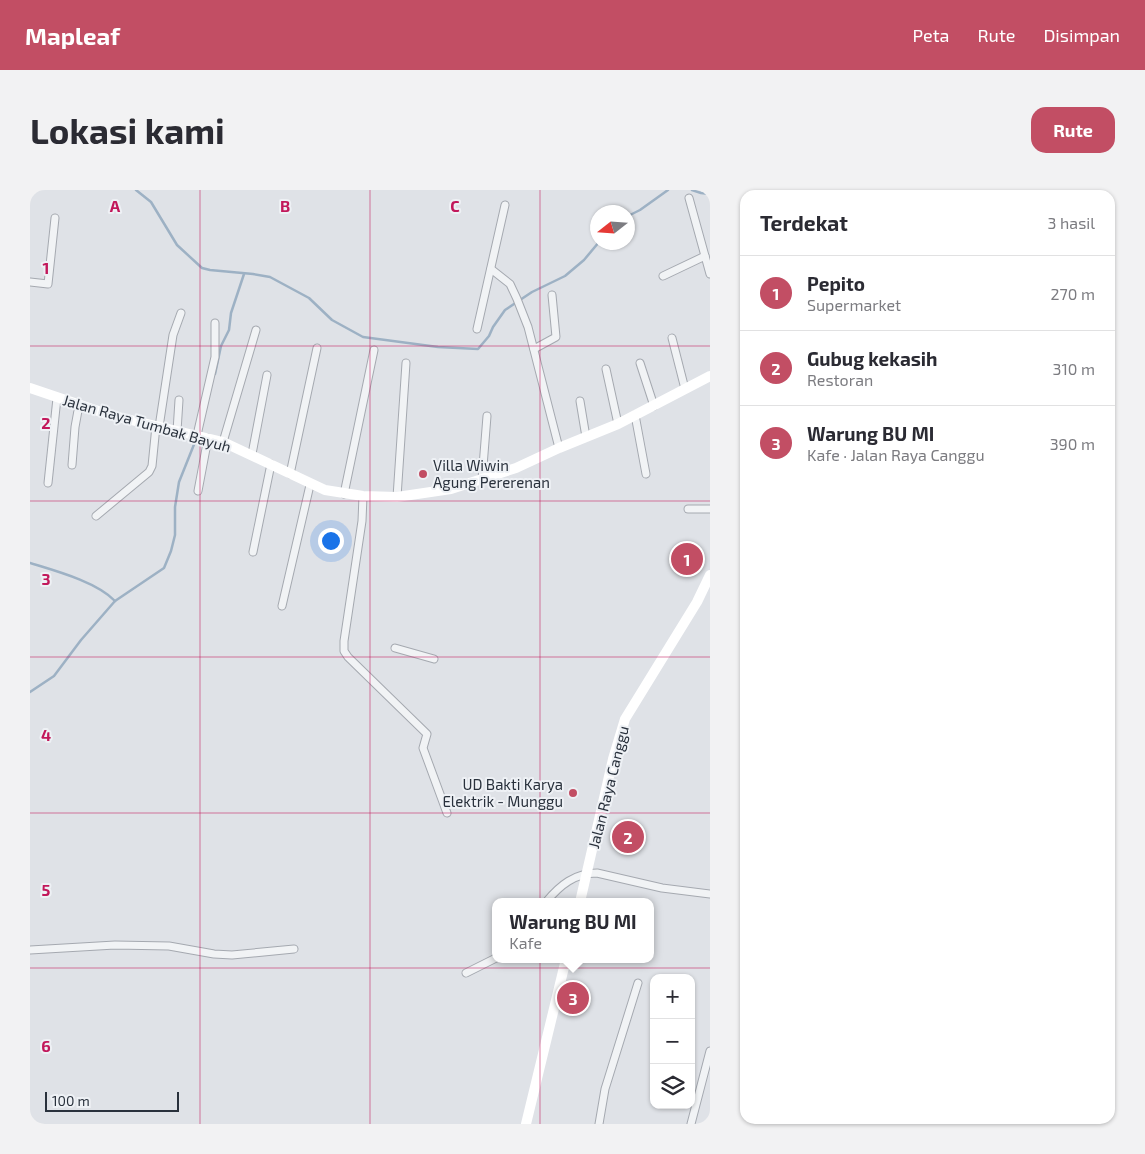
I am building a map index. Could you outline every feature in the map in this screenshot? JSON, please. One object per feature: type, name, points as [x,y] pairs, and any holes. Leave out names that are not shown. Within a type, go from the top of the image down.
[{"type":"street","points":[[689,198],[710,274]]},
{"type":"street","points":[[477,328],[505,205]]},
{"type":"street","points":[[30,282],[48,284],[54,218]]},
{"type":"street","points":[[663,276],[705,256]]},
{"type":"street","points":[[491,269],[510,284],[528,327],[559,448]]},
{"type":"street","points":[[534,348],[556,337],[552,295]]},
{"type":"street","points":[[96,516],[149,472],[152,466],[173,335],[181,313]]},
{"type":"street","points":[[198,491],[203,436],[215,357],[215,323]]},
{"type":"street","points":[[223,442],[256,330]]},
{"type":"street","points":[[672,338],[685,390]]},
{"type":"street","points":[[290,474],[317,348]]},
{"type":"street","points":[[344,494],[374,350]]},
{"type":"street","points":[[397,497],[406,363]]},
{"type":"street","points":[[640,363],[654,406]]},
{"type":"street","points":[[606,369],[618,424]]},
{"type":"street","points":[[252,454],[267,375]]},
{"type":"street","name":"Jalan Raya Tumbak Bayuh","points":[[30,388],[110,415],[223,442],[252,454],[310,484],[334,493],[397,497],[450,489],[516,468],[618,424],[710,376]]},
{"type":"street","points":[[48,483],[56,398]]},
{"type":"street","points":[[177,431],[179,400]]},
{"type":"street","points":[[580,401],[586,437]]},
{"type":"street","points":[[72,465],[75,427],[80,405]]},
{"type":"street","points":[[636,415],[646,474]]},
{"type":"street","points":[[482,479],[487,416]]},
{"type":"street","points":[[254,552],[271,464]]},
{"type":"street","points":[[282,606],[310,484]]},
{"type":"street","points":[[363,496],[362,521],[344,651],[427,734],[423,748],[447,813]]},
{"type":"street","points":[[688,509],[710,509]]},
{"type":"street","name":"Jalan Raya Canggu","points":[[581,898],[614,751],[624,719],[697,602],[710,575]]},
{"type":"street","points":[[395,648],[434,659]]},
{"type":"street","points":[[550,898],[565,882],[587,873],[597,873],[662,888],[710,894]]},
{"type":"street","points":[[30,950],[114,945],[169,946],[214,954],[232,955],[294,949]]},
{"type":"street","points":[[466,973],[492,960]]},
{"type":"street","points":[[526,1124],[565,963]]},
{"type":"street","points":[[599,1124],[604,1096],[638,983]]},
{"type":"street","points":[[691,1124],[710,1051]]},
{"type":"waterway","points":[[136,190],[151,202],[177,245],[202,268],[270,277],[309,298],[332,320],[363,337],[438,347],[478,349],[489,336],[505,310],[532,292],[565,276],[584,260],[592,250]]},
{"type":"waterway","points":[[635,212],[668,190]]},
{"type":"waterway","points":[[692,190],[710,194]]},
{"type":"waterway","points":[[215,374],[221,346],[229,330],[231,313],[244,274]]},
{"type":"waterway","points":[[30,692],[54,676],[81,640],[115,601],[164,568],[175,535],[175,507],[179,482],[197,437]]},
{"type":"waterway","points":[[30,563],[87,583],[98,588],[115,601]]},
{"type":"place","name":"Villa Wiwin Agung Pererenan","points":[[423,474]]},
{"type":"place","name":"Pepito","points":[[687,559]]},
{"type":"place","name":"UD Bakti Karya Elektrik - Munggu","points":[[573,793]]},
{"type":"place","name":"Gubug kekasih","points":[[628,837]]},
{"type":"place","name":"Warung BU MI","points":[[573,998]]}]
